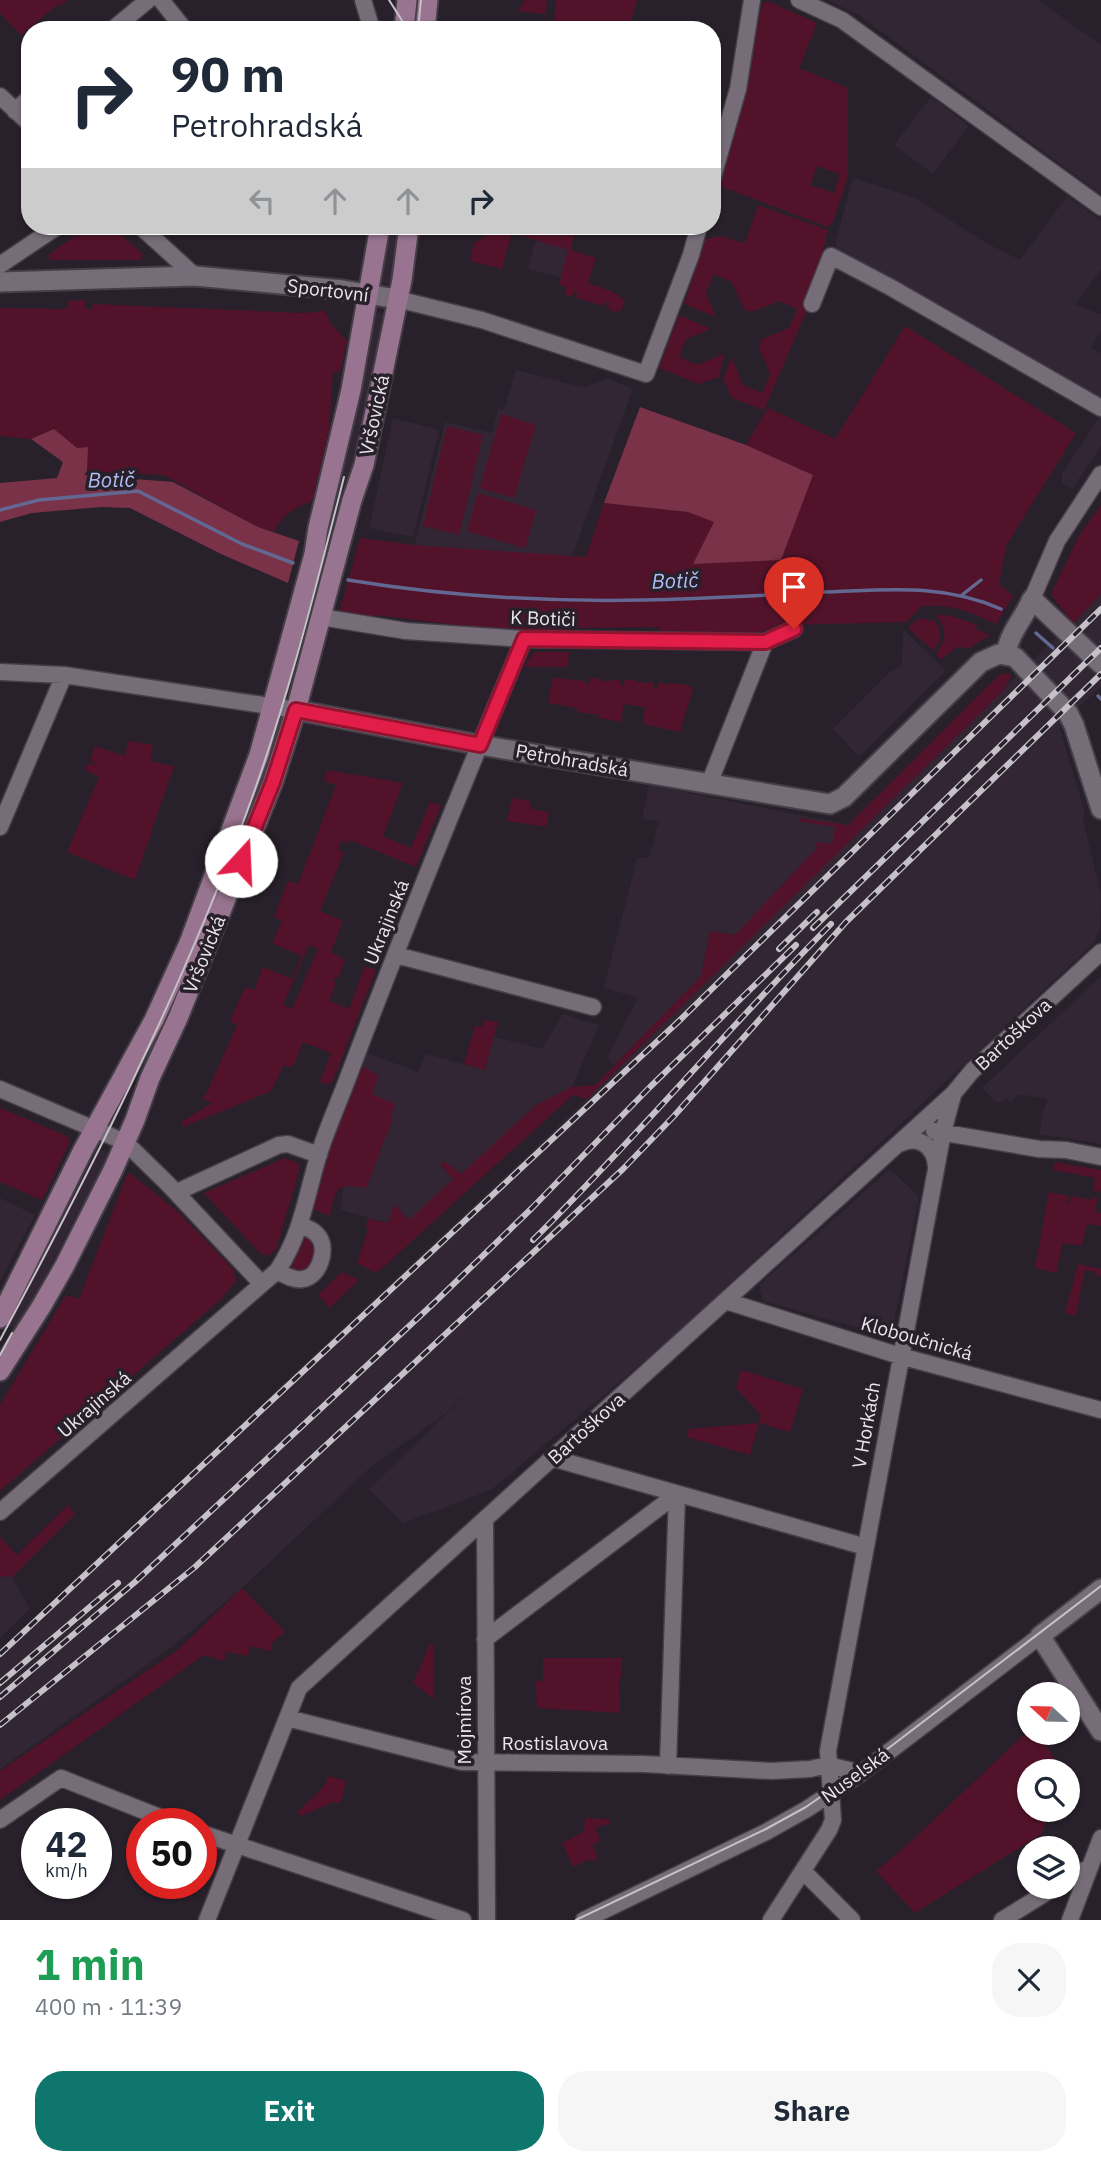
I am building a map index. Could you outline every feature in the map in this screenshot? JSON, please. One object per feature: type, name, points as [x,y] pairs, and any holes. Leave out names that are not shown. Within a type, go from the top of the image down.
[{"type":"main road","points":[[405,21],[407,0]]},
{"type":"main road","points":[[426,21],[428,0]]},
{"type":"main road","name":"Vršovická","points":[[0,1318],[159,1009],[208,894],[250,781],[314,554],[351,390],[379,235]]},
{"type":"main road","name":"Vršovická","points":[[0,1371],[64,1267],[125,1143],[273,782],[296,710],[352,500],[364,465],[408,235]]},
{"type":"main road","points":[[159,1009],[178,1018]]},
{"type":"street","points":[[123,21],[148,0]]},
{"type":"street","points":[[161,0],[178,21]]},
{"type":"street","points":[[363,0],[369,21]]},
{"type":"street","points":[[721,148],[738,89],[752,0]]},
{"type":"street","points":[[799,0],[842,20],[1101,207]]},
{"type":"street","points":[[0,96],[21,116]]},
{"type":"street","points":[[15,111],[21,105]]},
{"type":"street","points":[[0,265],[45,235]]},
{"type":"street","points":[[150,235],[195,276]]},
{"type":"street","name":"Sportovní","points":[[0,282],[195,276],[369,294],[482,320],[646,374],[697,235]]},
{"type":"street","points":[[812,304],[831,256],[1101,408]]},
{"type":"street","points":[[1101,474],[1057,541],[1025,616],[1009,638],[1006,654],[1015,657],[1024,665],[1071,718],[1101,810]]},
{"type":"street","points":[[1032,599],[1101,664]]},
{"type":"street","name":"K Botiči","points":[[321,617],[406,631],[524,639],[765,642],[794,629]]},
{"type":"street","name":"Ukrajinská","points":[[0,1512],[30,1489],[277,1271],[288,1254],[301,1225],[318,1155],[524,639]]},
{"type":"street","points":[[709,784],[765,642]]},
{"type":"street","name":"Petrohradská","points":[[0,672],[64,675],[296,710],[480,745],[823,804],[836,802],[844,797],[981,662],[993,655],[1006,654]]},
{"type":"street","points":[[0,827],[64,675]]},
{"type":"street","name":"Bartoškova","points":[[207,1920],[299,1688],[897,1146],[953,1094],[972,1071],[1101,952]]},
{"type":"street","points":[[396,955],[593,1007]]},
{"type":"street","points":[[0,1089],[125,1143],[177,1192],[261,1283]]},
{"type":"street","name":"V Horkách","points":[[771,1920],[832,1820],[828,1751],[900,1356],[943,1132],[953,1094]]},
{"type":"street","points":[[943,1132],[1101,1157]]},
{"type":"street","name":"Bartoškova","points":[[897,1146],[917,1134],[943,1132]]},
{"type":"street","points":[[897,1146],[913,1140],[923,1142],[932,1150],[936,1168]]},
{"type":"street","points":[[177,1192],[279,1144],[288,1144],[318,1155]]},
{"type":"street","points":[[277,1271],[299,1279],[306,1279],[316,1272],[322,1252],[321,1240],[301,1225]]},
{"type":"street","name":"Kloboučnická","points":[[726,1301],[900,1356],[1100,1405]]},
{"type":"street","points":[[552,1458],[866,1547]]},
{"type":"street","points":[[485,1639],[677,1494]]},
{"type":"street","points":[[668,1766],[677,1494]]},
{"type":"street","name":"Mojmírova","points":[[485,1519],[487,1920]]},
{"type":"street","name":"Nuselská","points":[[584,1920],[765,1832],[832,1792],[1101,1589]]},
{"type":"street","points":[[1040,1636],[1101,1731]]},
{"type":"street","name":"Rostislavova","points":[[287,1718],[462,1762],[771,1770],[810,1769],[828,1765]]},
{"type":"street","points":[[828,1765],[860,1773]]},
{"type":"street","points":[[0,1820],[58,1778],[136,1808]]},
{"type":"street","points":[[217,1838],[463,1920]]},
{"type":"street","points":[[1070,1920],[1101,1838]]},
{"type":"street","points":[[1080,1873],[1090,1867]]},
{"type":"street","points":[[803,1871],[852,1920]]},
{"type":"street","points":[[1002,1920],[1036,1899]]},
{"type":"shaded area","points":[[0,0],[67,0],[38,21],[21,21],[21,35],[0,13]]},
{"type":"shaded area","points":[[525,0],[547,0],[545,21],[545,14],[518,11]]},
{"type":"shaded area","points":[[556,0],[637,0],[631,21],[554,21]]},
{"type":"shaded area","points":[[827,0],[1038,0],[1101,45],[1101,194],[859,15]]},
{"type":"shaded area","points":[[767,1],[817,23],[799,68],[848,88],[848,176],[833,221],[828,227],[721,186],[743,103],[762,4]],"holes":[[[817,166],[840,174],[834,193],[810,185]]]},
{"type":"shaded area","points":[[931,97],[969,126],[933,174],[894,145]]},
{"type":"shaded area","points":[[853,178],[916,198],[986,243],[1020,260],[1067,196],[1101,221],[1101,269],[1075,305],[1101,314],[1101,331],[1091,348],[1101,353],[1101,404],[836,248]]},
{"type":"shaded area","points":[[758,205],[828,230],[813,296],[764,410],[732,398],[723,378],[732,358],[743,385],[762,393],[770,374],[759,347],[762,339],[789,328],[797,309],[779,301],[751,312],[744,309],[732,282],[714,274],[706,293],[716,317],[684,304],[706,239],[721,236],[745,243]]},
{"type":"shaded area","points":[[76,235],[122,235],[143,255],[141,260],[50,260],[48,255]]},
{"type":"shaded area","points":[[385,235],[397,235],[392,284],[378,282]]},
{"type":"shaded area","points":[[511,235],[502,269],[470,261],[474,243],[484,237]]},
{"type":"shaded area","points":[[519,235],[574,235],[570,250],[596,258],[588,283],[611,291],[625,300],[621,311],[611,311],[609,303],[606,302],[604,306],[576,298],[577,293],[574,292],[573,297],[564,294],[566,287],[559,285],[568,250]]},
{"type":"shaded area","points":[[536,240],[569,250],[561,278],[528,269]]},
{"type":"shaded area","points":[[85,300],[85,309],[92,309],[93,304],[301,313],[319,312],[323,309],[332,325],[347,341],[340,372],[333,371],[329,431],[312,501],[284,517],[274,532],[258,527],[164,475],[87,471],[88,448],[77,448],[54,429],[31,439],[0,436],[0,308],[62,309],[68,308],[68,301]]},
{"type":"shaded area","points":[[374,312],[387,318],[367,424],[297,688],[289,692],[282,690],[350,441]]},
{"type":"shaded area","points":[[679,315],[711,329],[686,339],[679,357],[697,365],[724,354],[719,377],[699,384],[659,368]]},
{"type":"shaded area","points":[[905,326],[1076,433],[1006,546],[999,584],[1013,596],[996,624],[960,610],[943,606],[922,606],[906,622],[791,625],[759,632],[656,637],[660,627],[568,628],[564,633],[518,633],[376,615],[369,619],[339,613],[360,538],[415,545],[586,557],[604,503],[688,512],[715,522],[693,564],[812,475],[746,445],[768,408],[835,439]]},
{"type":"shaded area","points":[[516,370],[585,388],[606,378],[633,389],[573,554],[568,557],[415,545],[445,422],[492,433],[498,409],[504,410]]},
{"type":"shaded area","points":[[640,407],[746,445],[813,475],[781,560],[693,564],[714,522],[688,512],[604,503]]},
{"type":"shaded area","points":[[501,414],[536,425],[514,498],[480,488]]},
{"type":"shaded area","points":[[1101,414],[1101,446],[1072,489],[1062,483],[1062,474]]},
{"type":"shaded area","points":[[393,418],[439,430],[413,537],[369,528]]},
{"type":"shaded area","points":[[447,426],[483,435],[459,535],[423,526]]},
{"type":"shaded area","points":[[54,429],[77,448],[88,447],[87,471],[84,475],[173,482],[258,527],[299,541],[288,583],[221,554],[130,508],[101,507],[32,513],[0,522],[0,483],[57,478],[63,462],[31,439]]},
{"type":"shaded area","points":[[478,493],[536,510],[525,548],[467,531]]},
{"type":"shaded area","points":[[1101,505],[1101,594],[1073,624],[1051,594],[1079,536]]},
{"type":"shaded area","points":[[1101,593],[1101,687],[1059,725],[1084,810],[1083,821],[1101,894],[1100,925],[1094,943],[669,1340],[491,1490],[403,1523],[369,1489],[576,1288],[445,1414],[372,1466],[242,1588],[173,1646],[0,1769],[0,1650],[587,1099]]},
{"type":"shaded area","points":[[935,615],[952,616],[977,625],[976,629],[990,635],[969,648],[957,647],[940,660],[936,654],[945,634]]},
{"type":"shaded area","points":[[920,618],[934,621],[940,628],[940,641],[933,650],[909,629],[910,625]]},
{"type":"shaded area","points":[[903,629],[946,671],[859,757],[833,729],[890,672],[902,665]]},
{"type":"shaded area","points":[[534,652],[569,652],[568,667],[524,667]]},
{"type":"shaded area","points":[[1001,673],[1012,675],[1003,691],[587,1099],[573,1095],[380,1270],[374,1272],[357,1263],[368,1229],[368,1219],[388,1223],[394,1204],[409,1220],[453,1179],[440,1165],[444,1161],[461,1174],[536,1105],[572,1087],[595,1085],[701,976],[710,931],[735,935],[817,848],[815,842],[832,844],[835,827],[798,821],[799,818],[848,825]]},
{"type":"shaded area","points":[[590,678],[602,681],[620,680],[621,686],[624,686],[624,680],[636,680],[654,683],[654,688],[658,688],[658,683],[684,684],[693,688],[680,732],[643,724],[645,707],[624,704],[621,722],[577,712],[577,708],[548,703],[552,679],[585,681],[586,684],[590,684]]},
{"type":"shaded area","points":[[128,741],[153,745],[150,761],[174,766],[135,880],[67,852],[99,777],[85,770],[88,763],[95,763],[90,760],[95,746],[125,756]]},
{"type":"shaded area","points":[[327,770],[403,783],[383,836],[411,848],[430,802],[441,805],[416,867],[350,840],[348,843],[341,841],[338,850],[344,852],[320,911],[343,921],[331,952],[345,960],[338,978],[333,980],[336,982],[329,1001],[349,1009],[365,966],[376,970],[332,1083],[320,1082],[331,1053],[303,1042],[293,1067],[283,1066],[271,1091],[183,1127],[181,1122],[212,1103],[200,1097],[205,1096],[237,1025],[230,1021],[245,987],[254,990],[263,967],[292,979],[302,956],[272,943],[282,921],[274,917],[288,881],[298,884],[336,785],[324,781]],"holes":[[[309,945],[318,949],[292,1009],[283,1005]]]},
{"type":"shaded area","points":[[649,785],[855,826],[735,935],[710,931],[701,976],[614,1065],[607,1058],[638,998],[604,988],[637,858],[649,858],[659,822],[642,819]]},
{"type":"shaded area","points":[[512,798],[530,801],[531,809],[549,812],[546,827],[507,821]]},
{"type":"shaded area","points":[[1101,976],[1101,1144],[1039,1134],[1048,1099],[1019,1094],[1011,1102],[1007,1098],[1001,1103],[996,1102],[982,1088]]},
{"type":"shaded area","points":[[563,1014],[599,1025],[572,1087],[536,1105],[410,1224],[388,1223],[340,1210],[365,1052],[418,1072],[426,1054],[485,1070],[494,1037],[542,1049]]},
{"type":"shaded area","points":[[484,1020],[498,1022],[485,1070],[464,1064],[475,1026],[482,1027]]},
{"type":"shaded area","points":[[360,1066],[379,1075],[372,1094],[395,1104],[390,1117],[393,1118],[366,1188],[348,1186],[339,1189],[330,1216],[312,1209],[327,1151]]},
{"type":"shaded area","points":[[0,1108],[67,1136],[70,1142],[42,1200],[0,1182]]},
{"type":"shaded area","points":[[98,1148],[109,1153],[17,1330],[5,1323]]},
{"type":"shaded area","points":[[285,1158],[298,1163],[300,1167],[276,1250],[267,1256],[258,1251],[204,1193]]},
{"type":"shaded area","points":[[1055,1162],[1101,1170],[1101,1191],[1093,1192],[1095,1178],[1053,1170]]},
{"type":"shaded area","points":[[890,1169],[919,1197],[891,1337],[763,1301],[759,1285]]},
{"type":"shaded area","points":[[130,1173],[179,1213],[233,1269],[236,1281],[221,1299],[0,1491],[0,1405],[66,1295],[79,1299],[126,1177]]},
{"type":"shaded area","points":[[1049,1192],[1069,1196],[1069,1205],[1071,1196],[1091,1200],[1092,1197],[1098,1198],[1095,1212],[1101,1213],[1101,1226],[1087,1224],[1082,1246],[1063,1243],[1056,1273],[1035,1268]]},
{"type":"shaded area","points":[[0,1198],[35,1215],[0,1282]]},
{"type":"shaded area","points":[[304,1235],[309,1235],[313,1258],[308,1267],[299,1274],[289,1270],[289,1266]]},
{"type":"shaded area","points":[[1078,1264],[1101,1269],[1101,1276],[1085,1270],[1076,1316],[1065,1313]]},
{"type":"shaded area","points":[[342,1272],[359,1280],[330,1308],[318,1295]]},
{"type":"shaded area","points":[[741,1370],[803,1389],[790,1432],[759,1423],[761,1415],[736,1388]]},
{"type":"shaded area","points":[[759,1423],[750,1455],[687,1437],[689,1429]]},
{"type":"shaded area","points":[[68,1505],[75,1514],[12,1577],[0,1576],[0,1537],[17,1555]]},
{"type":"shaded area","points":[[0,1576],[12,1577],[30,1609],[0,1638]]},
{"type":"shaded area","points":[[242,1588],[285,1632],[272,1643],[271,1651],[250,1646],[248,1656],[226,1652],[224,1661],[204,1655],[0,1800],[0,1771],[179,1649]]},
{"type":"shaded area","points":[[430,1644],[433,1644],[434,1699],[413,1683]]},
{"type":"shaded area","points":[[543,1658],[622,1658],[619,1678],[620,1713],[537,1708],[536,1681],[543,1681]]},
{"type":"shaded area","points":[[1017,1741],[1017,1745],[1046,1745],[1055,1759],[1017,1759],[1017,1822],[1046,1822],[1041,1834],[1017,1836],[1017,1849],[915,1913],[876,1871]]},
{"type":"shaded area","points":[[328,1776],[346,1781],[340,1804],[334,1802],[300,1816],[298,1811],[323,1788]]},
{"type":"shaded area","points":[[585,1818],[609,1819],[609,1824],[595,1828],[600,1841],[592,1845],[598,1858],[591,1862],[589,1859],[573,1867],[562,1843],[584,1832]]},
{"type":"waterway","name":"Botič","points":[[0,510],[39,500],[138,491],[242,544],[293,563]]},
{"type":"waterway","name":"Botič","points":[[348,580],[458,594],[570,600],[914,590],[957,595],[1001,609]]},
{"type":"waterway","points":[[962,595],[981,580]]},
{"type":"waterway","name":"Botič","points":[[1036,633],[1053,648]]},
{"type":"waterway","name":"Botič","points":[[1098,696],[1101,699]]},
{"type":"tram line","points":[[389,0],[402,21]]},
{"type":"tram line","points":[[419,21],[421,0]]},
{"type":"tram line","points":[[0,1340],[132,1083],[219,885],[260,775],[287,691],[344,477]]},
{"type":"tram line","points":[[0,1355],[12,1333]]},
{"type":"tram line","points":[[576,1920],[764,1830],[806,1807],[873,1760],[1101,1586]]},
{"type":"railway","points":[[0,1654],[679,1021],[1101,609]]},
{"type":"railway","points":[[813,928],[1101,648]]},
{"type":"railway","points":[[0,1725],[195,1567],[623,1169],[674,1116],[846,922],[1101,674]]},
{"type":"railway","points":[[779,949],[817,912]]},
{"type":"railway","points":[[533,1240],[831,924]]},
{"type":"railway","points":[[0,1697],[135,1582],[435,1302],[796,945]]},
{"type":"railway","points":[[0,1683],[118,1583]]},
{"type":"route","points":[[241,861],[273,782],[296,710],[480,745],[524,639],[765,642],[794,629]]}]
